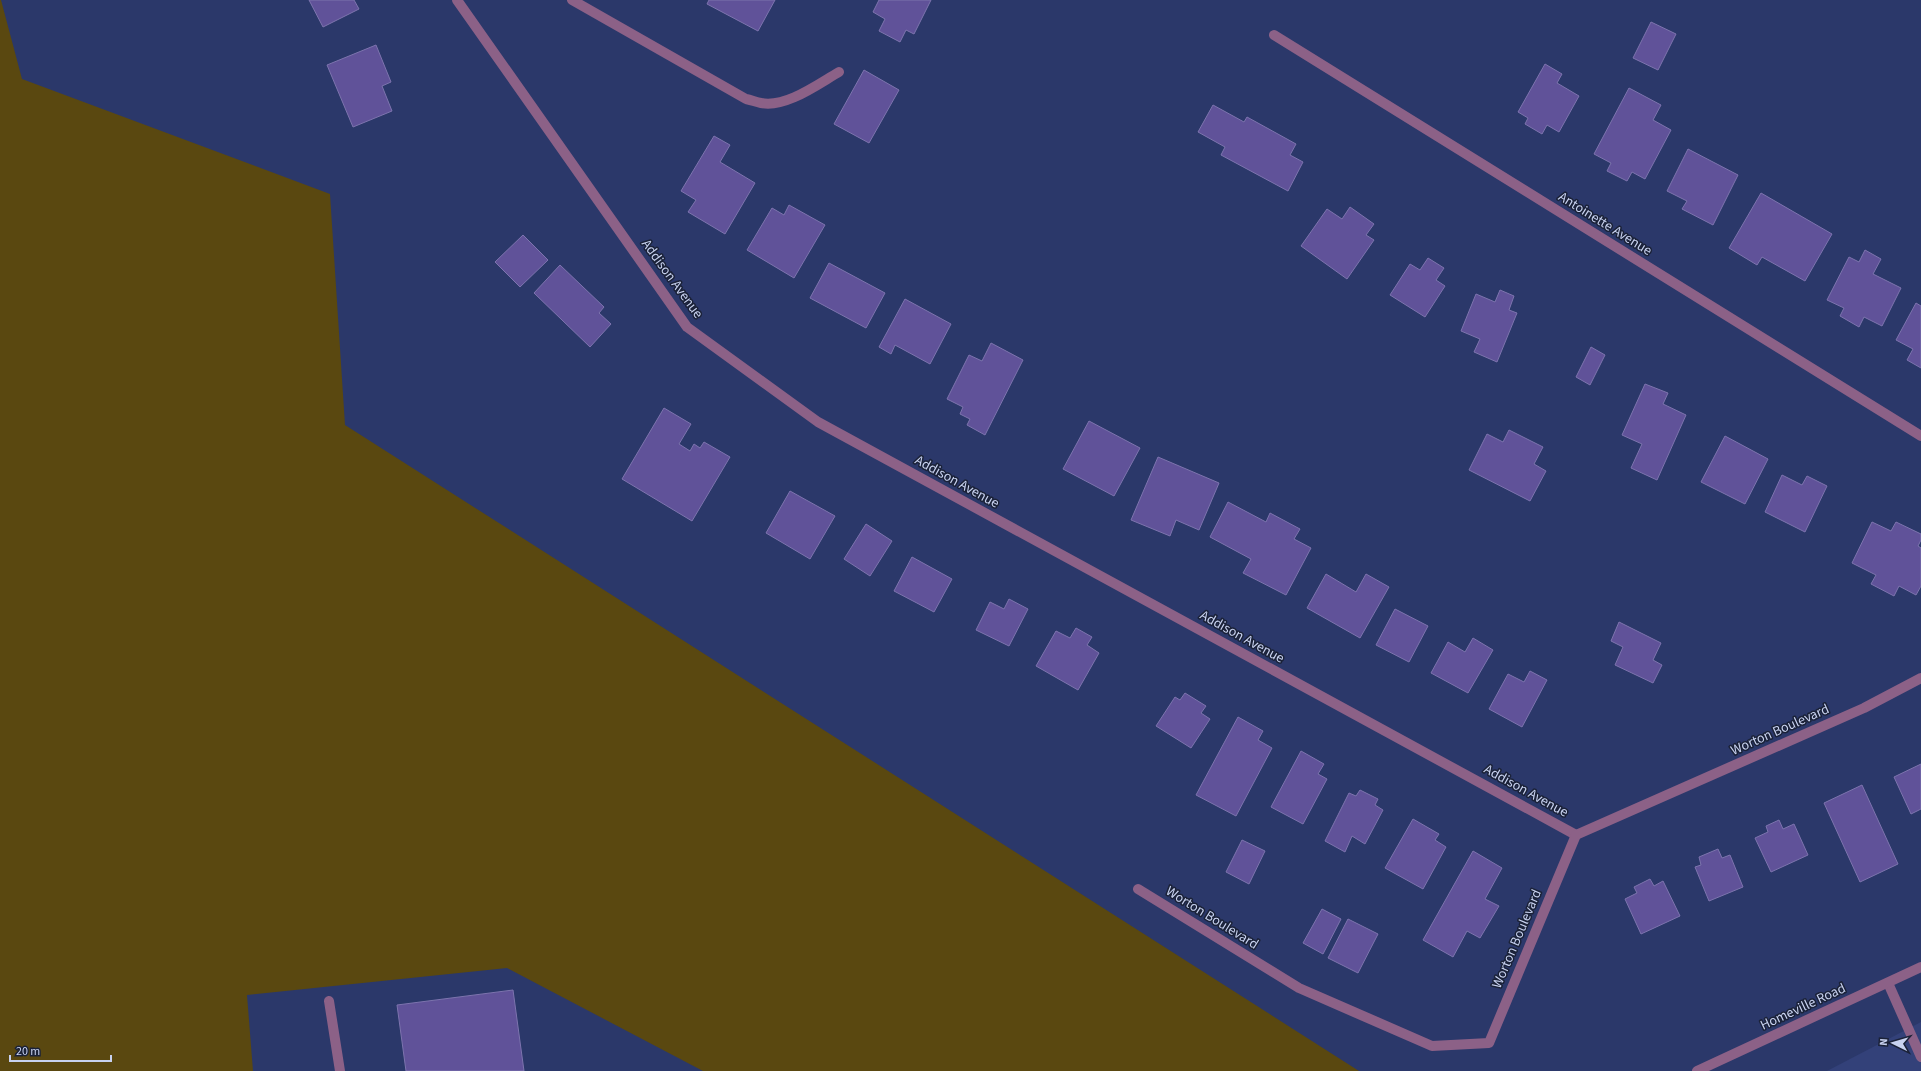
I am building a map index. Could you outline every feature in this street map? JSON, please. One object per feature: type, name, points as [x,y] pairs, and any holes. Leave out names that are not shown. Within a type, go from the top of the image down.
[{"type":"street","name":"Addison Avenue","points":[[457,0],[687,327],[818,422],[1576,835]]},
{"type":"street","points":[[572,0],[746,99],[762,104],[776,103],[800,95],[839,72]]},
{"type":"street","name":"Antoinette Avenue","points":[[1274,35],[1921,436]]},
{"type":"street","name":"Worton Boulevard","points":[[1138,889],[1299,988],[1432,1046],[1489,1043],[1576,835],[1864,708],[1921,678]]},
{"type":"street","name":"Homeville Road","points":[[1697,1071],[1921,967]]},
{"type":"street","points":[[1888,983],[1921,1057]]},
{"type":"street","points":[[329,1001],[340,1071]]},
{"type":"shaded area","points":[[0,0],[22,79],[330,194],[345,425],[1359,1071],[703,1071],[507,968],[247,995],[253,1071],[0,1071]]},
{"type":"shaded area","points":[[1921,1022],[1921,1071],[1827,1071]]},
{"type":"building","points":[[309,0],[354,0],[359,9],[323,27]]},
{"type":"building","points":[[709,0],[775,0],[758,31],[707,4]]},
{"type":"building","points":[[879,0],[931,0],[914,34],[906,30],[900,42],[879,31],[885,19],[873,12]]},
{"type":"building","points":[[1651,22],[1676,34],[1658,70],[1633,58]]},
{"type":"building","points":[[376,45],[391,82],[382,86],[392,111],[353,127],[327,65]]},
{"type":"building","points":[[1545,64],[1562,74],[1557,83],[1579,96],[1559,132],[1547,125],[1542,134],[1525,124],[1528,118],[1518,112]]},
{"type":"building","points":[[864,70],[899,90],[869,143],[834,124]]},
{"type":"building","points":[[1629,88],[1661,105],[1653,120],[1671,130],[1645,179],[1632,172],[1627,181],[1607,171],[1611,163],[1594,154]]},
{"type":"building","points":[[1213,105],[1244,122],[1247,117],[1296,144],[1290,155],[1303,162],[1288,191],[1221,155],[1225,147],[1198,132]]},
{"type":"building","points":[[714,136],[730,145],[720,162],[755,183],[725,234],[688,212],[696,200],[681,191]]},
{"type":"building","points":[[1688,149],[1738,175],[1713,225],[1682,209],[1687,201],[1667,191]]},
{"type":"building","points":[[1761,193],[1832,234],[1805,281],[1762,257],[1757,265],[1729,248]]},
{"type":"building","points":[[789,205],[825,225],[794,278],[747,250],[772,208],[784,215]]},
{"type":"building","points":[[1350,207],[1374,224],[1366,235],[1374,240],[1347,279],[1301,246],[1327,209],[1342,219]]},
{"type":"building","points":[[523,235],[548,260],[520,287],[495,262]]},
{"type":"building","points":[[1865,250],[1881,259],[1873,274],[1901,288],[1882,326],[1864,317],[1859,327],[1840,316],[1844,308],[1827,300],[1849,257],[1859,262]]},
{"type":"building","points":[[1428,258],[1444,268],[1436,280],[1445,286],[1425,317],[1390,295],[1410,264],[1420,270]]},
{"type":"building","points":[[829,263],[885,293],[866,328],[810,298]]},
{"type":"building","points":[[560,265],[604,307],[599,313],[611,324],[590,347],[534,293]]},
{"type":"building","points":[[1500,290],[1514,296],[1509,310],[1517,313],[1497,362],[1474,352],[1480,339],[1461,331],[1476,294],[1495,302]]},
{"type":"building","points":[[905,299],[951,324],[930,364],[895,345],[891,354],[879,347]]},
{"type":"building","points":[[1916,303],[1921,306],[1921,368],[1907,360],[1913,349],[1896,340]]},
{"type":"building","points":[[991,343],[1023,360],[985,435],[967,425],[970,419],[960,414],[963,407],[947,399],[969,355],[982,361]]},
{"type":"building","points":[[1591,347],[1605,355],[1590,385],[1576,377]]},
{"type":"building","points":[[1645,384],[1668,393],[1663,404],[1686,415],[1657,480],[1631,468],[1642,444],[1622,435]]},
{"type":"building","points":[[664,408],[691,424],[679,444],[690,451],[694,444],[700,448],[704,442],[730,457],[692,521],[622,479]]},
{"type":"building","points":[[1089,421],[1140,448],[1114,496],[1063,469]]},
{"type":"building","points":[[1509,430],[1543,447],[1534,464],[1546,471],[1530,501],[1469,470],[1487,434],[1503,442]]},
{"type":"building","points":[[1725,436],[1768,459],[1745,504],[1701,482]]},
{"type":"building","points":[[1158,457],[1219,483],[1199,530],[1176,520],[1170,536],[1131,520]]},
{"type":"building","points":[[1782,475],[1802,485],[1807,476],[1827,486],[1805,532],[1765,512]]},
{"type":"building","points":[[790,491],[835,516],[810,559],[766,533]]},
{"type":"building","points":[[1228,502],[1266,522],[1270,513],[1300,529],[1294,539],[1311,548],[1286,595],[1243,573],[1251,559],[1210,537]]},
{"type":"building","points":[[1872,522],[1891,531],[1896,522],[1921,534],[1921,540],[1918,546],[1921,548],[1921,586],[1916,595],[1899,586],[1894,596],[1871,584],[1876,575],[1852,563]]},
{"type":"building","points":[[866,524],[892,541],[870,576],[844,559]]},
{"type":"building","points":[[912,557],[952,579],[934,612],[894,591]]},
{"type":"building","points":[[1326,574],[1356,592],[1366,574],[1389,587],[1360,638],[1307,608]]},
{"type":"building","points":[[1009,599],[1028,609],[1009,646],[976,630],[990,602],[1004,609]]},
{"type":"building","points":[[1395,609],[1428,626],[1409,662],[1376,645]]},
{"type":"building","points":[[1619,622],[1661,643],[1653,660],[1662,665],[1653,683],[1615,665],[1623,647],[1611,641]]},
{"type":"building","points":[[1076,628],[1092,637],[1087,645],[1099,653],[1078,690],[1036,666],[1056,631],[1070,638]]},
{"type":"building","points":[[1473,638],[1493,650],[1468,693],[1431,673],[1448,642],[1465,652]]},
{"type":"building","points":[[1530,671],[1547,680],[1522,727],[1489,709],[1508,674],[1524,682]]},
{"type":"building","points":[[1185,693],[1206,706],[1201,713],[1210,719],[1191,748],[1156,726],[1175,697],[1180,700]]},
{"type":"building","points":[[1238,717],[1263,731],[1258,740],[1272,748],[1236,816],[1196,795]]},
{"type":"building","points":[[1301,751],[1324,764],[1318,774],[1327,779],[1303,824],[1271,807]]},
{"type":"building","points":[[1921,764],[1921,809],[1911,814],[1894,777]]},
{"type":"building","points":[[1862,785],[1898,864],[1860,882],[1824,803]]},
{"type":"building","points":[[1360,790],[1378,799],[1375,805],[1383,810],[1365,844],[1352,836],[1345,852],[1325,841],[1349,793],[1356,796]]},
{"type":"building","points":[[1413,819],[1439,834],[1435,840],[1446,847],[1423,889],[1385,868]]},
{"type":"building","points":[[1779,820],[1783,829],[1794,824],[1808,855],[1771,872],[1755,838],[1768,832],[1766,826]]},
{"type":"building","points":[[1242,840],[1265,851],[1249,884],[1226,872]]},
{"type":"building","points":[[1718,849],[1722,858],[1730,855],[1743,887],[1709,901],[1695,867],[1701,865],[1699,857]]},
{"type":"building","points":[[1473,851],[1502,868],[1485,899],[1499,906],[1480,938],[1467,931],[1453,957],[1423,940]]},
{"type":"building","points":[[1650,879],[1654,886],[1663,881],[1680,916],[1641,934],[1625,899],[1637,893],[1634,887]]},
{"type":"building","points":[[1322,909],[1341,919],[1323,954],[1303,943]]},
{"type":"building","points":[[1348,919],[1378,934],[1358,973],[1328,958]]},
{"type":"building","points":[[513,990],[524,1071],[406,1071],[397,1005]]}]
